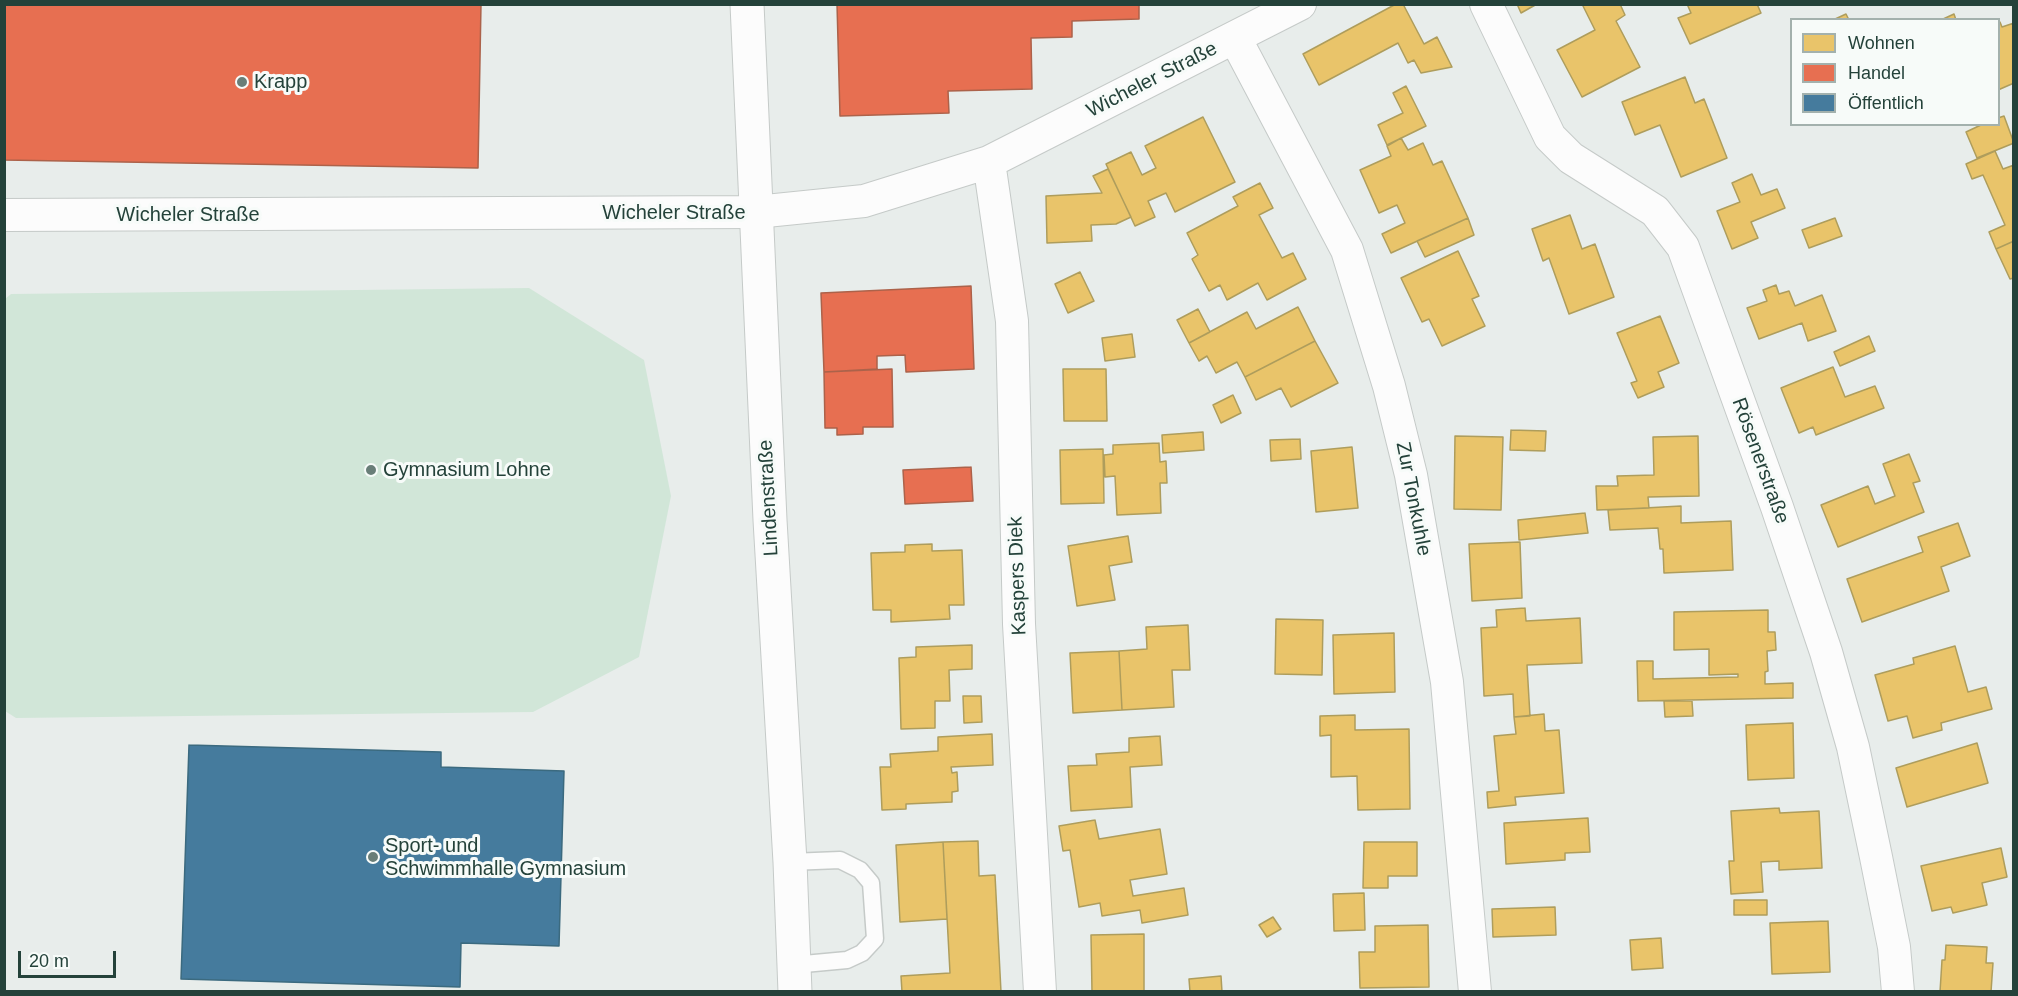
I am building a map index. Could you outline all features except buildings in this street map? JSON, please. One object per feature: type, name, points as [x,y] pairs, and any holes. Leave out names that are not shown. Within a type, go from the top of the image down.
[{"type":"street","name":"Lindenstraße","points":[[747,4],[770,520],[790,862],[794,978]]},
{"type":"street","name":"Rösenerstraße","points":[[1486,4],[1550,137],[1571,158],[1655,211],[1683,247],[1777,507],[1826,652],[1853,747],[1874,846],[1894,947],[1898,992]]},
{"type":"street","name":"Wicheler Straße","points":[[4,215],[756,212],[864,201],[989,162],[1235,38],[1283,9]]},
{"type":"street","name":"Zur Tonkuhle","points":[[1235,38],[1347,250],[1392,397],[1411,475],[1447,682],[1475,992]]},
{"type":"street","name":"Kaspers Diek","points":[[989,162],[1012,321],[1019,624],[1040,992]]},
{"type":"lane","points":[[790,862],[840,860],[860,870],[871,883],[874,939],[862,954],[794,978]]},
{"type":"green space","points":[[529,288],[644,360],[671,496],[639,657],[533,712],[16,718],[5,711],[5,299],[11,294]]},
{"type":"place","name":"Krapp","points":[[242,82]]},
{"type":"place","name":"Gymnasium Lohne","points":[[371,470]]},
{"type":"place","name":"Sport- und Schwimmhalle Gymnasium","points":[[373,857]]}]
